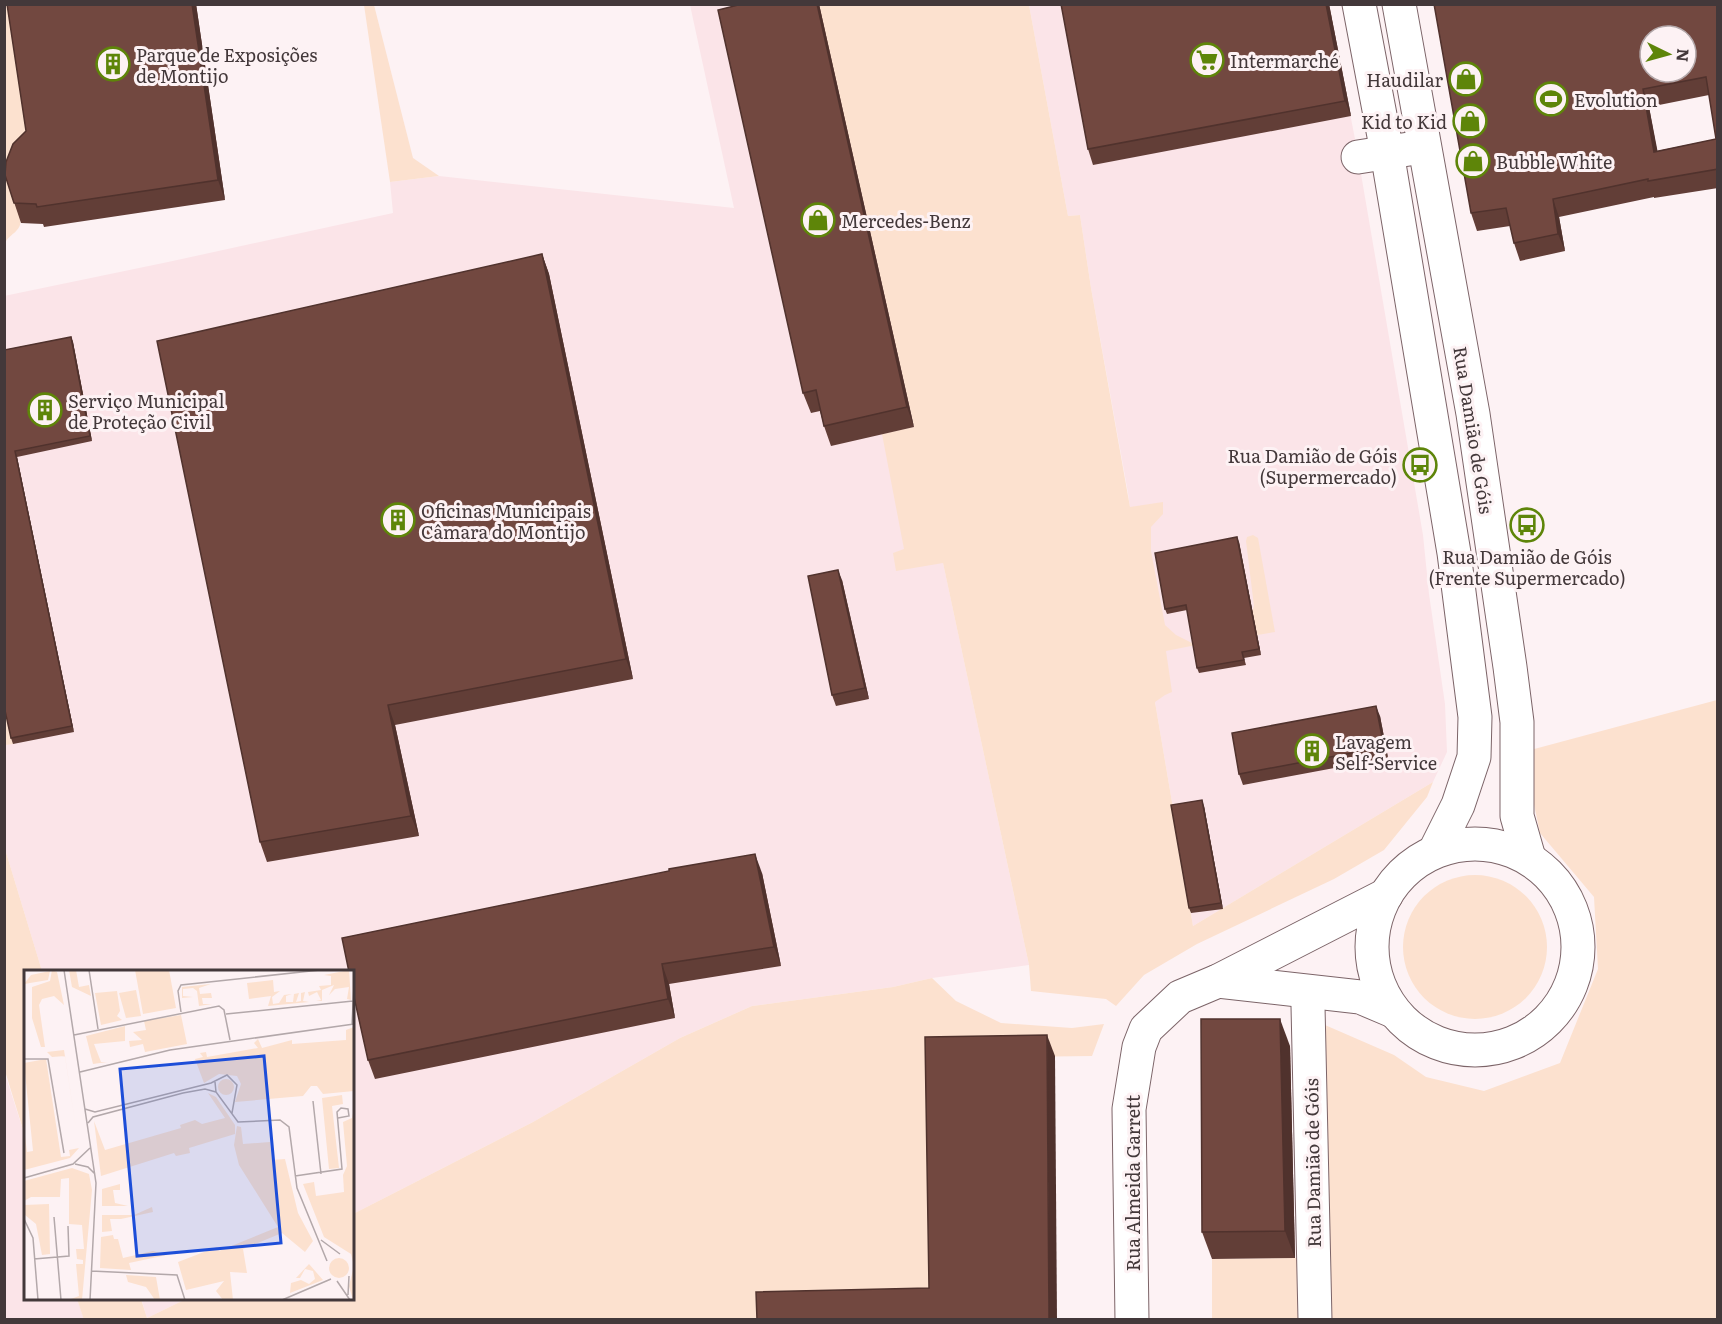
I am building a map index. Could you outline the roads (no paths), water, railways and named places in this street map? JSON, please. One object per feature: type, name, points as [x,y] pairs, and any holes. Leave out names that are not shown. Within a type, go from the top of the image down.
[{"type":"street","points":[[1359,4],[1372,155],[1454,553],[1475,717],[1474,757],[1458,805],[1435,851]]},
{"type":"street","name":"Rua Damião de Góis","points":[[1399,4],[1473,414],[1517,722],[1517,816],[1529,858]]},
{"type":"street","points":[[1372,155],[1425,146]]},
{"type":"street","points":[[1467,843],[1499,846],[1529,858],[1554,880],[1571,908],[1579,940],[1576,974],[1563,1004],[1540,1029],[1512,1045],[1480,1052],[1447,1048],[1417,1034],[1393,1011],[1378,984],[1372,954],[1374,924],[1386,895],[1407,869],[1435,851],[1467,843]]},
{"type":"street","name":"Rua Almeida Garrett","points":[[1132,1320],[1129,1109],[1139,1047],[1146,1029],[1180,998],[1386,895]]},
{"type":"street","points":[[1218,981],[1360,997],[1393,1011]]},
{"type":"street","name":"Rua Damião de Góis","points":[[1308,1006],[1315,1320]]},
{"type":"place","name":"Intermarché","points":[[1207,60]]},
{"type":"place","name":"Parque de Exposições de Montijo","points":[[113,64]]},
{"type":"place","name":"Haudilar","points":[[1466,79]]},
{"type":"place","name":"Evolution","points":[[1551,99]]},
{"type":"place","name":"Kid to Kid","points":[[1470,121]]},
{"type":"place","name":"Bubble White","points":[[1473,161]]},
{"type":"place","name":"Mercedes-Benz","points":[[818,220]]},
{"type":"place","name":"Serviço Municipal de Proteção Civil","points":[[45,410]]},
{"type":"place","name":"Rua Damião de Góis (Supermercado)","points":[[1420,465]]},
{"type":"place","name":"Oficinas Municipais Câmara do Montijo","points":[[398,520]]},
{"type":"place","name":"Rua Damião de Góis (Frente Supermercado)","points":[[1527,525]]},
{"type":"place","name":"Lavagem Self-Service","points":[[1312,751]]}]
